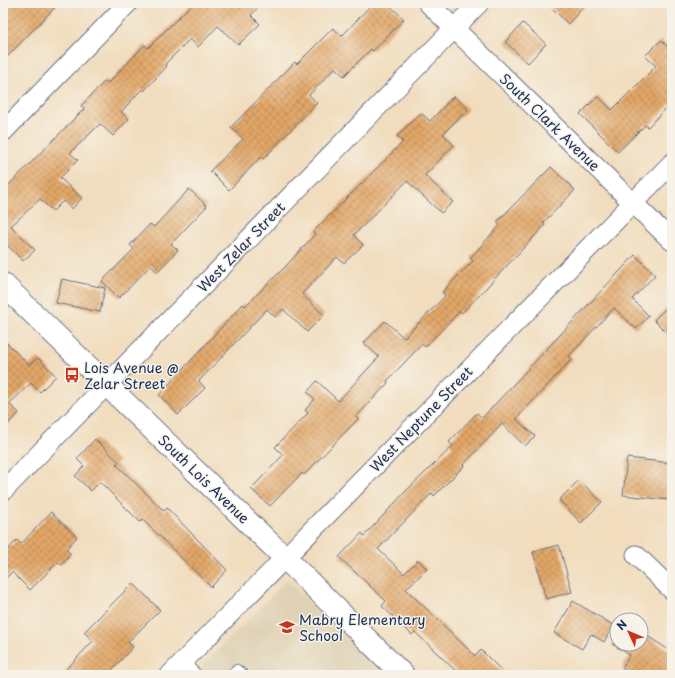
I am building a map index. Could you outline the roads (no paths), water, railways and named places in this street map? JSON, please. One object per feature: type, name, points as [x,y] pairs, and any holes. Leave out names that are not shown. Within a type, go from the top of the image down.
[{"type":"street","points":[[3,132],[128,3]]},
{"type":"street","name":"South Clark Avenue","points":[[428,3],[672,241]]},
{"type":"street","name":"West Zelar Street","points":[[3,491],[479,3]]},
{"type":"street","name":"West Neptune Street","points":[[170,675],[672,163]]},
{"type":"street","name":"South Lois Avenue","points":[[3,284],[403,675]]},
{"type":"street","points":[[636,555],[672,590]]},
{"type":"lane","points":[[183,661],[197,675]]},
{"type":"lane","points":[[232,675],[237,670],[243,675]]},
{"type":"place","name":"Lois Avenue @ Zelar Street","points":[[72,375]]},
{"type":"place","name":"Mabry Elementary School","points":[[287,627]]}]
